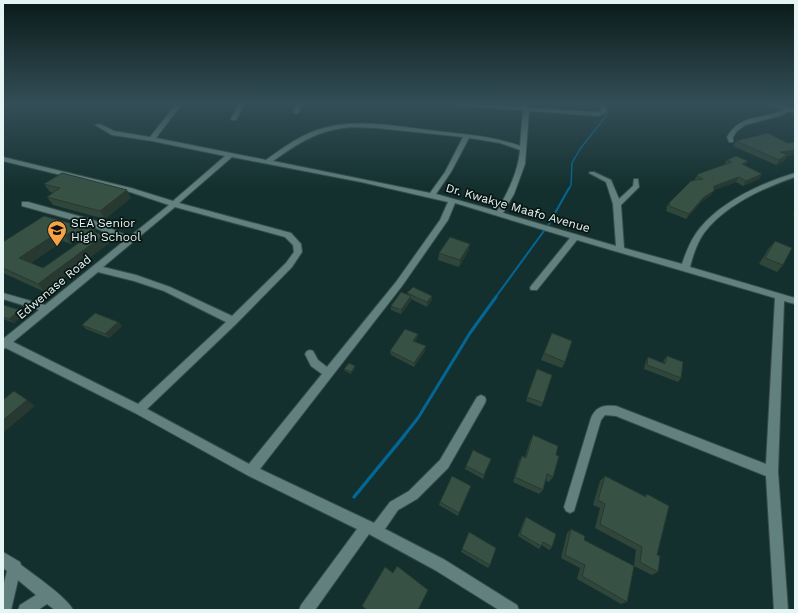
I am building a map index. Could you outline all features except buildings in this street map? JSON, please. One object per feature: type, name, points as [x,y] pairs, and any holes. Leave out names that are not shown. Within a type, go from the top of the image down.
[{"type":"street","name":"Dr. Kwakye Maafo Avenue","points":[[111,133],[152,139],[230,156],[268,161],[432,195],[795,301]]},
{"type":"street","points":[[152,139],[157,133]]},
{"type":"street","points":[[268,161],[311,135],[319,133]]},
{"type":"street","points":[[436,133],[502,141],[524,149]]},
{"type":"street","points":[[499,214],[510,194],[520,170],[524,149],[524,133]]},
{"type":"street","points":[[731,141],[730,137],[733,133]]},
{"type":"street","points":[[432,195],[448,172],[467,136]]},
{"type":"street","points":[[502,141],[524,138]]},
{"type":"street","name":"Edwenase Road","points":[[4,344],[230,156]]},
{"type":"street","points":[[3,159],[129,189],[173,204],[288,235],[297,244],[298,252],[289,265],[233,321],[139,410]]},
{"type":"street","points":[[592,173],[609,181],[617,204],[620,249]]},
{"type":"street","points":[[685,268],[694,242],[715,216],[731,204],[767,186],[795,175]]},
{"type":"street","points":[[617,204],[636,188],[636,180]]},
{"type":"street","points":[[251,471],[399,284],[444,220],[452,201]]},
{"type":"street","points":[[25,204],[90,222],[130,240]]},
{"type":"street","points":[[534,288],[575,237]]},
{"type":"street","points":[[95,268],[136,278],[167,289],[233,321]]},
{"type":"street","points":[[3,296],[45,310]]},
{"type":"street","points":[[780,296],[772,472],[781,610]]},
{"type":"street","points":[[4,344],[139,410],[251,471],[371,528],[440,565],[512,610]]},
{"type":"street","points":[[310,354],[310,359],[313,363],[329,373]]},
{"type":"street","points":[[306,610],[371,528],[394,506],[413,495],[444,464],[482,400]]},
{"type":"street","points":[[570,507],[596,418],[600,412],[609,409],[627,414],[772,472]]},
{"type":"street","points":[[3,559],[15,567],[66,610]]},
{"type":"street","points":[[4,610],[15,567]]},
{"type":"street","points":[[25,610],[49,595]]},
{"type":"waterway","points":[[569,189],[571,185],[572,163],[580,149],[593,133]]},
{"type":"waterway","points":[[495,298],[549,224],[569,188]]},
{"type":"waterway","points":[[403,437],[418,418],[470,333],[496,297]]},
{"type":"waterway","points":[[354,497],[404,436]]},
{"type":"place","name":"SEA Senior High School","points":[[57,247]]}]
